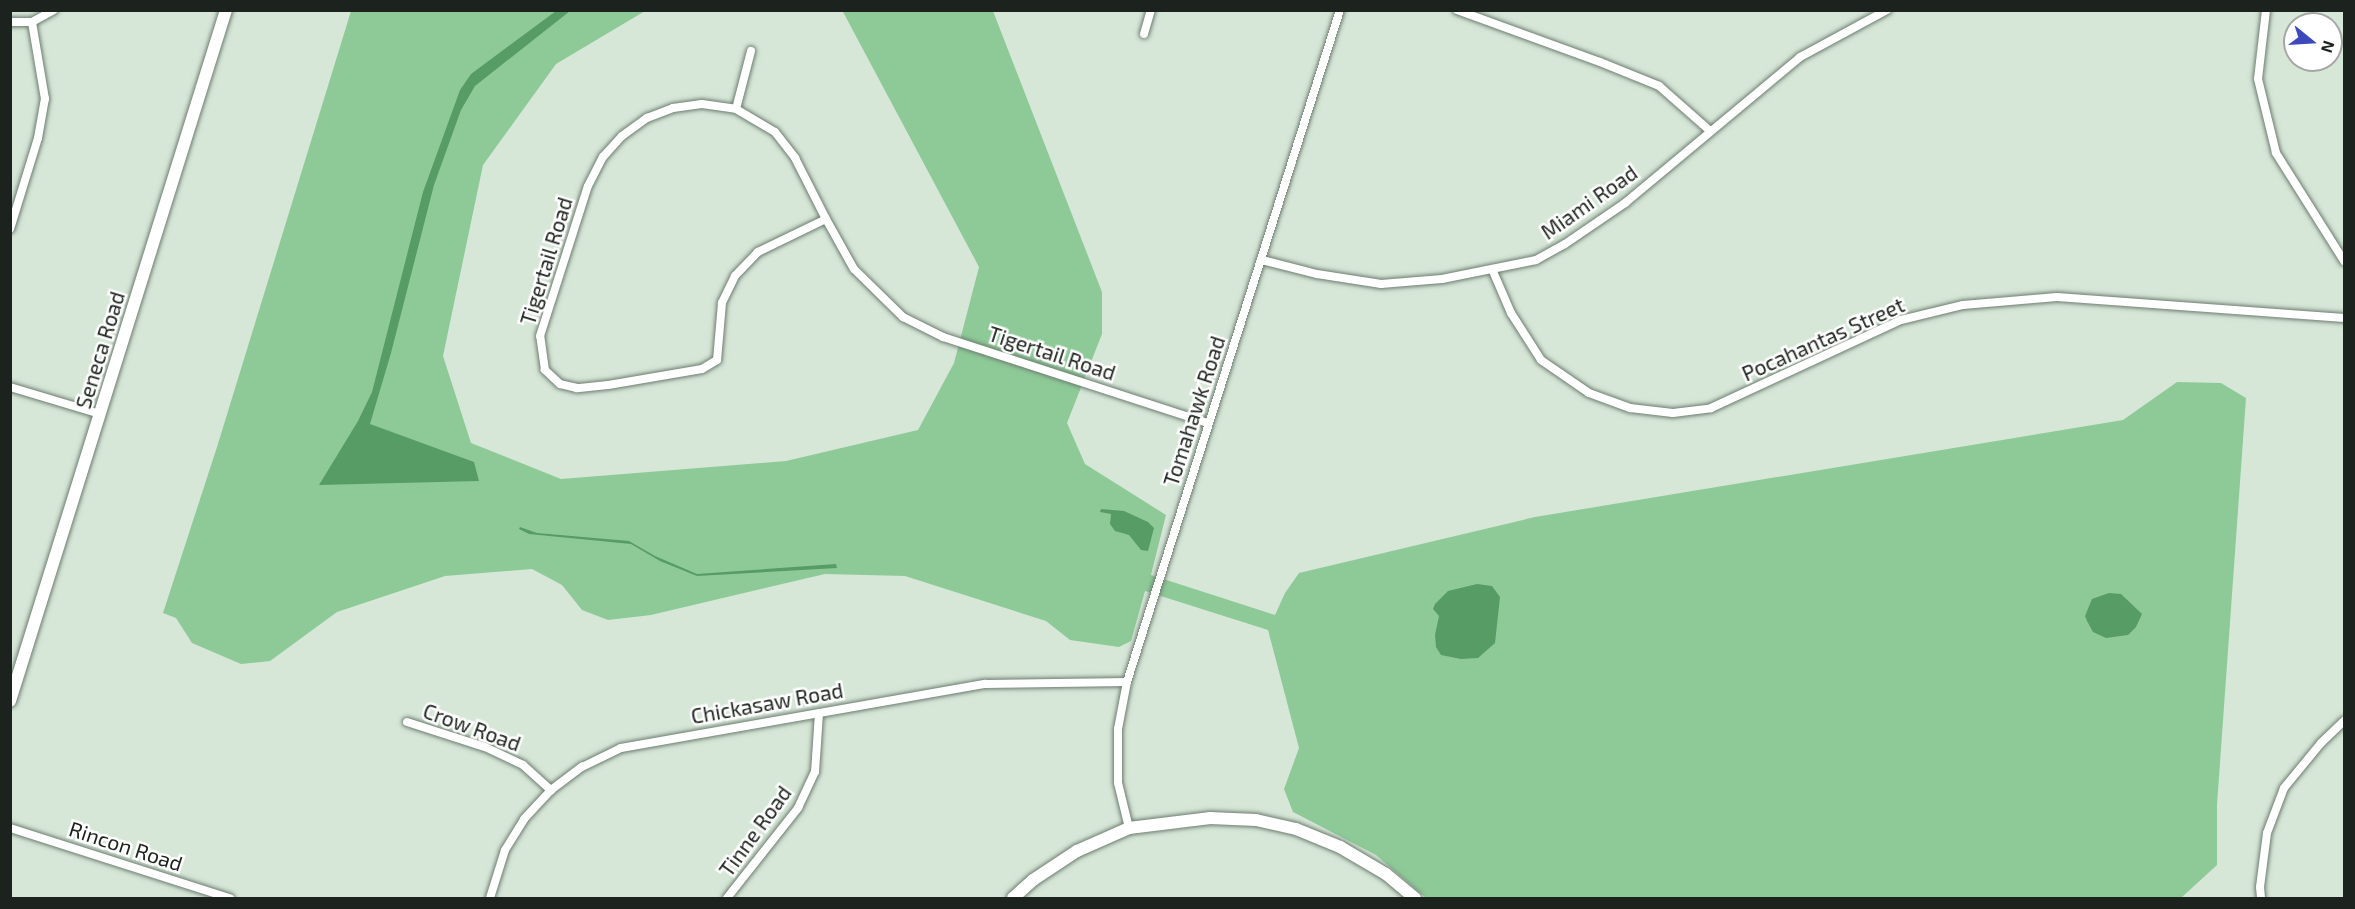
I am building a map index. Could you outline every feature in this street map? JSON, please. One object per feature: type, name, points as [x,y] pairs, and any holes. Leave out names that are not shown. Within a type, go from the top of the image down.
[{"type":"street","points":[[10,22],[32,22],[54,10]]},
{"type":"street","name":"Seneca Road","points":[[10,701],[226,10]]},
{"type":"street","points":[[1144,34],[1151,10]]},
{"type":"street","name":"Tomahawk Road","points":[[1129,828],[1119,783],[1118,729],[1127,682],[1340,10]]},
{"type":"street","points":[[1457,10],[1659,86],[1710,130]]},
{"type":"street","name":"Miami Road","points":[[1262,260],[1317,274],[1381,284],[1442,279],[1536,260],[1565,244],[1625,203],[1800,57],[1887,10]]},
{"type":"street","points":[[2266,10],[2258,78],[2276,153],[2344,261]]},
{"type":"street","points":[[10,229],[38,138],[45,99],[32,22]]},
{"type":"street","points":[[736,109],[751,51]]},
{"type":"street","name":"Tigertail Road","points":[[826,219],[758,252],[735,276],[722,303],[717,360],[702,369],[577,388],[560,384],[545,370],[540,336],[588,186],[603,157],[622,136],[648,118],[673,108],[702,104],[736,109],[775,132],[795,158],[854,269],[903,317],[943,337],[1209,423]]},
{"type":"street","name":"Pocahantas Street","points":[[1492,269],[1511,313],[1541,360],[1589,393],[1630,408],[1673,413],[1711,408],[1901,320],[1963,305],[2057,297],[2344,318]]},
{"type":"street","points":[[10,387],[100,414]]},
{"type":"street","name":"Chickasaw Road","points":[[490,898],[506,850],[524,819],[551,790],[582,767],[621,748],[985,684],[1127,682]]},
{"type":"street","name":"Tinne Road","points":[[727,898],[798,808],[815,772],[819,713]]},
{"type":"street","points":[[2261,898],[2260,887],[2267,833],[2284,788],[2321,743],[2344,721]]},
{"type":"street","name":"Crow Road","points":[[407,722],[485,747],[523,765],[551,790]]},
{"type":"street","points":[[1013,898],[1034,880],[1077,851],[1129,828],[1210,818],[1256,820],[1296,829],[1363,858],[1415,898]]},
{"type":"street","name":"Rincon Road","points":[[10,828],[224,898]]},
{"type":"shaded area","points":[[842,10],[993,11],[1102,292],[1102,334],[1067,423],[1085,464],[1166,515],[1151,575],[1275,615],[1285,593],[1299,573],[1535,517],[2123,420],[2177,382],[2221,383],[2246,398],[2217,805],[2217,865],[2181,898],[1426,898],[1376,855],[1293,812],[1284,789],[1299,748],[1268,630],[1145,591],[1131,641],[1119,647],[1070,640],[1046,621],[905,576],[825,574],[651,615],[608,620],[582,610],[562,585],[532,569],[445,576],[337,612],[270,661],[241,664],[192,643],[176,618],[163,613],[217,447],[351,11],[645,11],[556,64],[483,165],[443,356],[471,443],[561,479],[786,461],[918,430],[954,363],[979,267]]},
{"type":"shaded area","points":[[556,11],[570,11],[475,86],[461,110],[434,185],[391,353],[370,424],[474,462],[479,481],[319,485],[358,421],[372,392],[423,192],[460,90],[471,74]]},
{"type":"shaded area","points":[[1101,509],[1124,511],[1148,522],[1154,528],[1148,551],[1141,550],[1129,535],[1115,531],[1110,524],[1111,514],[1100,512]]},
{"type":"shaded area","points":[[520,527],[537,533],[629,541],[655,556],[697,574],[836,564],[837,568],[697,576],[660,561],[631,544],[529,534],[519,529]]},
{"type":"shaded area","points":[[1477,584],[1492,586],[1500,597],[1495,643],[1478,658],[1461,659],[1441,655],[1436,647],[1435,635],[1439,616],[1433,609],[1435,604],[1448,591]]},
{"type":"shaded area","points":[[2109,593],[2121,594],[2142,614],[2136,627],[2128,635],[2106,638],[2093,632],[2087,621],[2085,616],[2092,599]]}]
